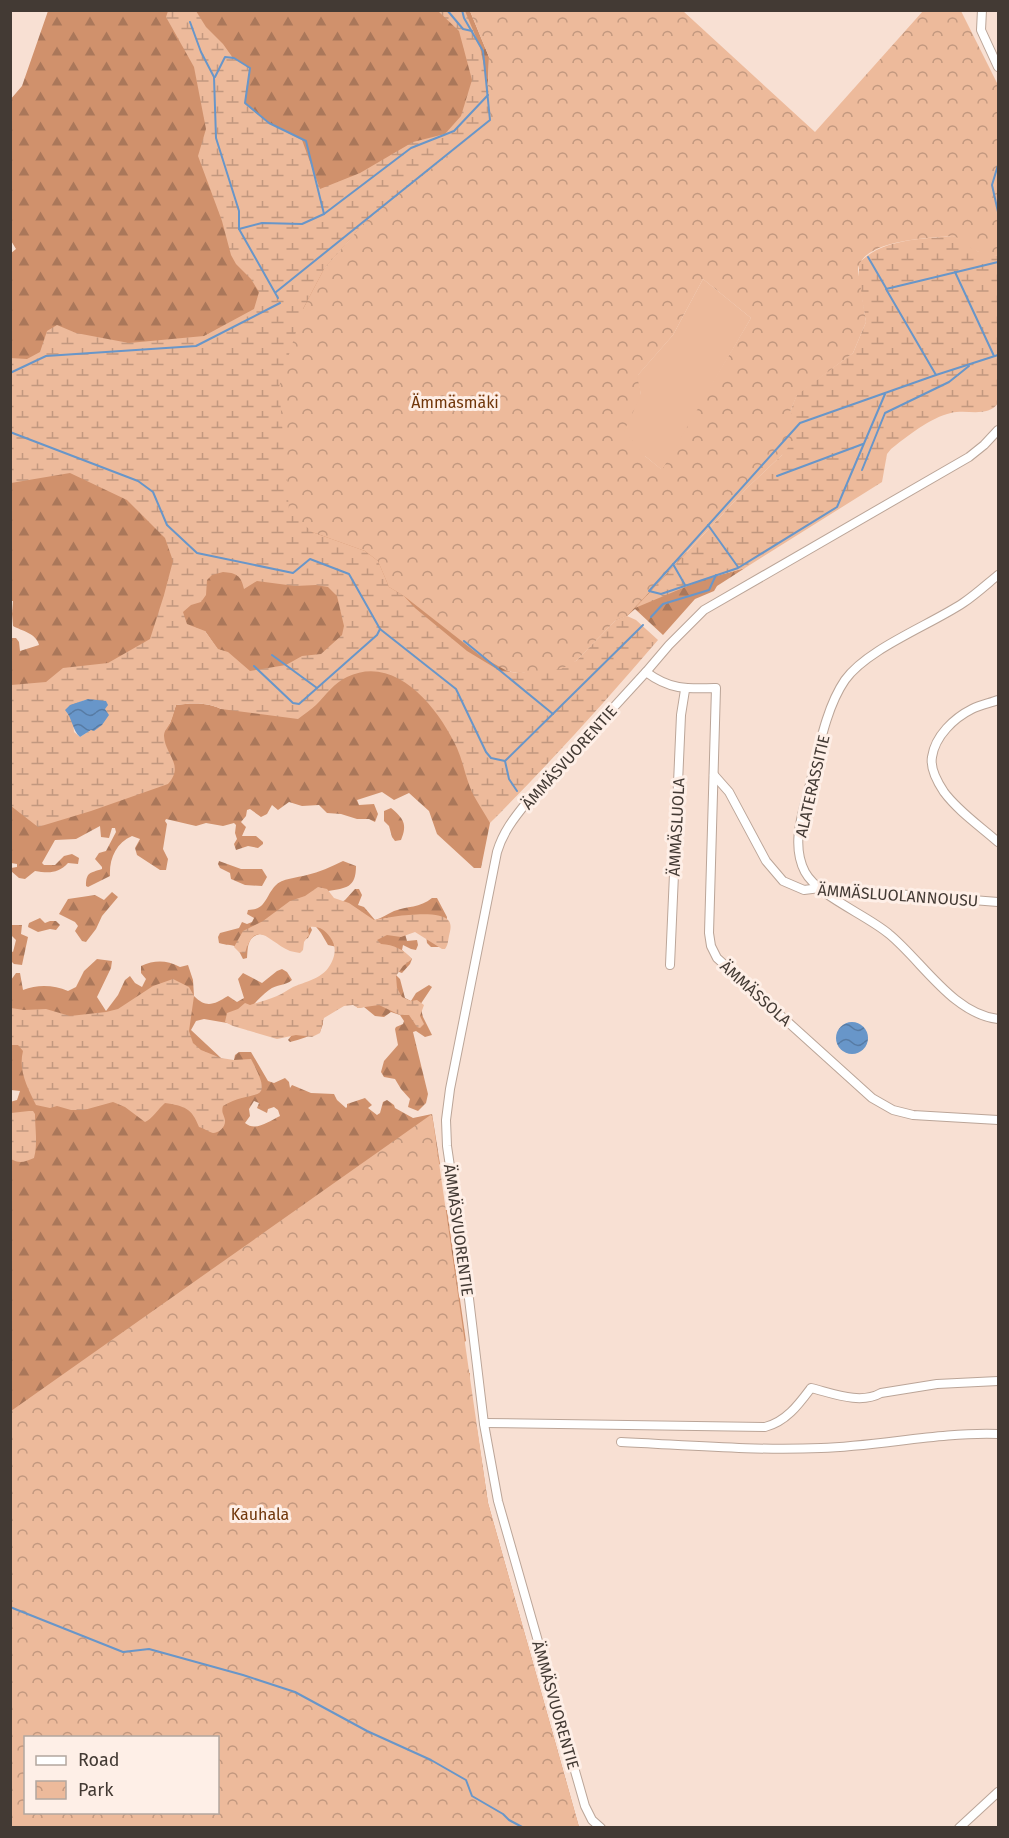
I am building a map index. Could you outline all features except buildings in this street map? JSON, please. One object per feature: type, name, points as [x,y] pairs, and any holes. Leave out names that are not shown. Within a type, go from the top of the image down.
[{"type":"street","points":[[982,10],[981,30],[999,67]]},
{"type":"street","name":"ÄMMÄSVUORENTIE","points":[[601,1827],[592,1820],[585,1806],[498,1501],[484,1423],[467,1282],[447,1146],[446,1120],[450,1089],[497,852],[502,836],[516,815],[677,636],[704,610],[969,457],[999,430]]},
{"type":"street","name":"ALATERASSITIE","points":[[999,575],[963,603],[878,652],[854,669],[844,681],[826,722],[797,835],[805,873],[820,888],[888,933],[951,996],[972,1010],[999,1018]]},
{"type":"street","points":[[646,672],[657,680],[685,690]]},
{"type":"street","name":"ÄMMÄSSOLA","points":[[685,690],[716,688],[709,933],[711,946],[717,958],[872,1098],[893,1110],[913,1115],[999,1120]]},
{"type":"street","name":"ÄMMÄSLUOLA","points":[[670,965],[681,715],[685,690]]},
{"type":"street","points":[[999,700],[972,710],[953,722],[937,743],[931,759],[936,778],[944,792],[999,842]]},
{"type":"street","name":"ÄMMÄSLUOLANNOUSU","points":[[714,775],[732,797],[766,861],[783,881],[804,890],[820,888],[999,902]]},
{"type":"street","points":[[484,1423],[765,1427],[778,1424],[801,1401],[810,1388],[863,1399],[937,1384],[999,1381]]},
{"type":"street","points":[[621,1442],[818,1448],[860,1446],[969,1433],[999,1434]]},
{"type":"street","points":[[958,1827],[999,1792]]},
{"type":"street","points":[[991,1798],[999,1804]]},
{"type":"green space","points":[[48,11],[470,11],[489,57],[488,85],[492,121],[366,221],[324,269],[502,223],[702,580],[745,568],[717,586],[714,591],[695,599],[663,635],[635,609],[627,616],[521,673],[510,671],[490,823],[481,868],[474,868],[437,834],[429,811],[409,793],[394,800],[382,792],[357,800],[359,805],[374,804],[378,814],[375,822],[369,819],[327,813],[319,805],[302,806],[289,802],[278,810],[272,805],[267,814],[261,817],[250,809],[247,810],[241,822],[246,827],[242,836],[256,836],[263,842],[258,848],[248,846],[236,850],[234,844],[237,839],[236,825],[234,823],[223,826],[206,823],[196,826],[166,819],[163,849],[168,859],[166,870],[160,870],[137,855],[135,848],[140,839],[132,836],[126,839],[115,852],[110,876],[88,887],[86,886],[88,876],[102,869],[95,859],[99,853],[106,851],[116,832],[115,828],[112,828],[109,838],[101,837],[100,826],[76,839],[55,840],[42,863],[55,865],[64,856],[72,854],[79,858],[78,864],[68,863],[53,872],[35,871],[25,879],[19,878],[11,871],[11,868],[17,867],[17,864],[11,863],[11,638],[16,638],[19,642],[20,651],[39,645],[32,635],[13,626],[13,601],[11,601],[10,254],[16,249],[10,239],[10,100],[22,86]],"holes":[[[205,631],[218,650],[221,709],[205,704],[176,705],[170,723],[159,734],[45,745],[77,703]]]},
{"type":"green space","points":[[168,11],[196,11],[206,27],[233,58],[250,68],[245,104],[269,123],[302,140],[320,189],[360,173],[413,142],[445,134],[461,116],[472,80],[459,31],[438,11],[465,11],[480,47],[488,85],[492,121],[366,221],[324,269],[303,309],[312,532],[365,551],[378,561],[389,587],[404,596],[415,608],[467,651],[500,671],[521,673],[576,661],[616,620],[627,616],[636,620],[658,640],[576,733],[490,823],[471,790],[457,748],[439,717],[414,689],[382,672],[365,672],[338,682],[314,707],[298,719],[221,709],[205,704],[176,705],[164,734],[175,771],[168,784],[38,827],[11,806],[11,685],[46,682],[63,668],[108,663],[150,639],[173,561],[165,538],[127,500],[70,473],[11,483],[10,358],[27,359],[40,352],[47,331],[57,325],[76,333],[129,343],[204,336],[254,309],[259,292],[231,255],[222,221],[198,156],[206,129],[194,67],[166,17]],"holes":[[[223,572],[237,576],[244,589],[257,581],[328,587],[337,596],[344,626],[342,635],[321,654],[302,656],[286,665],[250,671],[228,652],[218,649],[205,631],[187,624],[183,612],[191,605],[201,602],[206,595],[207,580],[212,575]],[[88,699],[91,730],[80,737],[74,732],[71,705]]]},
{"type":"green space","name":"Ämmäsmäki","points":[[470,11],[683,11],[815,132],[923,11],[961,11],[998,85],[998,256],[979,252],[952,236],[897,243],[871,252],[862,260],[858,270],[866,322],[853,353],[797,395],[790,412],[798,422],[795,439],[782,455],[748,487],[627,616],[616,620],[576,661],[561,669],[521,673],[507,671],[482,657],[404,596],[389,587],[378,561],[365,551],[312,532],[289,510],[279,387],[303,309],[324,269],[366,221],[491,121],[488,85],[489,57]],"holes":[[[703,279],[751,318],[661,469],[645,456],[638,375],[673,335]]]},
{"type":"green space","points":[[952,236],[960,237],[977,251],[998,256],[998,403],[994,408],[983,412],[957,412],[935,419],[891,449],[887,454],[882,482],[745,568],[702,580],[635,608],[748,487],[782,455],[790,412],[797,394],[853,353],[866,322],[859,282],[859,263],[868,255],[890,245]]},
{"type":"green space","points":[[703,279],[751,318],[662,470],[645,456],[624,431],[641,395],[637,376],[673,335]]},
{"type":"green space","points":[[391,808],[399,815],[404,825],[401,840],[395,841],[389,826],[384,821],[384,811]]},
{"type":"green space","points":[[219,861],[241,869],[262,869],[267,877],[262,886],[245,885],[231,879],[230,873],[220,868]]},
{"type":"green space","points":[[343,861],[356,866],[356,873],[349,886],[328,891],[334,907],[345,900],[355,889],[359,889],[362,895],[358,905],[364,907],[375,920],[394,911],[423,904],[432,898],[437,898],[447,917],[444,947],[431,947],[427,943],[426,935],[410,926],[405,934],[407,941],[417,940],[418,945],[416,950],[403,945],[402,950],[412,959],[402,973],[396,971],[394,973],[400,979],[405,998],[411,1001],[416,993],[429,985],[432,987],[420,1005],[432,1035],[425,1037],[416,1031],[413,1032],[428,1094],[426,1103],[418,1111],[408,1107],[410,1099],[395,1079],[384,1077],[381,1072],[384,1061],[398,1045],[395,1029],[404,1021],[400,1015],[391,1012],[384,1017],[375,1016],[364,1007],[358,1008],[350,1001],[322,1010],[323,1024],[320,1032],[290,1042],[288,1040],[334,979],[337,947],[328,945],[313,923],[308,922],[312,930],[308,938],[300,941],[256,935],[249,943],[247,958],[243,959],[236,947],[219,943],[220,933],[239,928],[242,922],[247,924],[252,922],[254,918],[247,914],[248,910],[262,905],[278,883]]},
{"type":"green space","points":[[318,887],[327,889],[334,898],[349,903],[374,920],[425,914],[444,917],[449,921],[448,943],[445,949],[415,932],[401,937],[387,935],[377,940],[381,944],[398,948],[412,959],[396,976],[397,988],[402,997],[411,1001],[417,1000],[424,1005],[420,1016],[424,1024],[420,1028],[409,1015],[400,1015],[379,1005],[358,1008],[353,1005],[344,1006],[324,1018],[320,1033],[312,1037],[296,1035],[277,1039],[225,1022],[227,1013],[238,1009],[245,1003],[250,1005],[277,996],[317,978],[330,965],[334,953],[333,942],[326,932],[316,927],[310,927],[308,930],[309,935],[300,953],[290,951],[259,934],[249,942],[245,953],[239,952],[234,947],[243,931],[263,921],[290,901],[305,896]]},
{"type":"green space","points":[[112,892],[118,897],[102,916],[86,942],[82,941],[75,931],[78,926],[75,922],[59,914],[68,899],[95,895],[104,900]]},
{"type":"green space","points":[[40,918],[45,923],[56,921],[60,925],[56,930],[38,932],[28,927],[29,923]]},
{"type":"green space","points":[[11,925],[22,925],[21,934],[28,937],[22,965],[11,961],[11,951],[13,952],[16,940],[11,935]]},
{"type":"green space","name":"Kauhala","points":[[97,959],[112,961],[97,997],[106,1011],[118,995],[125,980],[130,976],[142,987],[146,979],[141,973],[141,966],[165,962],[180,967],[188,965],[193,980],[194,996],[203,1003],[215,1003],[228,996],[237,1002],[244,998],[238,979],[243,973],[262,983],[282,969],[292,980],[269,990],[233,1024],[204,1019],[196,1021],[191,1030],[221,1058],[221,1065],[234,1060],[235,1055],[239,1052],[251,1052],[268,1081],[274,1083],[285,1078],[290,1088],[292,1085],[311,1093],[334,1094],[346,1108],[347,1104],[365,1098],[372,1105],[368,1108],[377,1115],[380,1113],[383,1102],[387,1100],[395,1108],[413,1118],[432,1114],[440,1164],[433,1169],[438,1210],[447,1210],[466,1341],[456,1347],[437,1370],[470,1373],[467,1400],[477,1429],[488,1503],[579,1827],[11,1827],[10,1102],[17,1100],[20,1091],[11,1090],[11,980],[16,973],[20,973],[23,990],[46,986],[68,991],[76,987],[84,971]],"holes":[[[254,1101],[259,1103],[257,1108],[267,1113],[268,1109],[274,1107],[280,1116],[258,1126],[245,1123],[250,1116],[249,1109]]]},
{"type":"green space","points":[[173,979],[189,987],[194,996],[189,1031],[193,1043],[201,1050],[221,1058],[251,1059],[262,1084],[258,1094],[223,1106],[225,1123],[222,1129],[213,1133],[199,1127],[186,1109],[165,1103],[145,1122],[125,1107],[113,1102],[84,1110],[36,1105],[23,1072],[23,1051],[18,1045],[11,1045],[11,1008],[46,1009],[70,1016],[106,1012],[118,1009],[153,986]]},
{"type":"green space","points":[[33,1111],[36,1142],[34,1158],[17,1162],[11,1159],[11,1113]]},
{"type":"green space","name":"Kauhala","points":[[432,1114],[488,1503],[579,1827],[11,1827],[11,1411]]},
{"type":"water","points":[[88,699],[106,701],[108,705],[105,709],[109,715],[102,725],[80,737],[65,710],[70,705]]},
{"type":"water","points":[[852,1022],[863,1027],[868,1038],[863,1049],[852,1054],[841,1049],[836,1038],[841,1027]]},
{"type":"waterway","points":[[447,10],[463,29],[472,31]]},
{"type":"waterway","points":[[276,292],[490,120],[483,51],[464,18],[462,10]]},
{"type":"waterway","points":[[190,22],[201,52],[214,77],[216,138],[239,211],[239,229],[278,298]]},
{"type":"waterway","points":[[215,77],[225,57],[234,58],[250,68],[245,103],[269,123],[306,141],[324,214]]},
{"type":"waterway","points":[[239,229],[262,223],[302,224],[324,214],[411,148],[454,131],[488,95]]},
{"type":"waterway","points":[[998,165],[992,185],[998,212]]},
{"type":"waterway","points":[[868,257],[886,288]]},
{"type":"waterway","points":[[998,262],[886,289],[936,375],[998,355]]},
{"type":"waterway","points":[[955,272],[994,356]]},
{"type":"waterway","points":[[10,373],[46,356],[196,346],[280,303]]},
{"type":"waterway","points":[[862,470],[885,413],[949,382],[969,366]]},
{"type":"waterway","points":[[885,394],[837,507],[738,568],[661,594],[649,591],[800,423],[936,375]]},
{"type":"waterway","points":[[10,432],[138,481],[153,492],[167,525],[197,553],[293,573],[310,559],[349,574],[380,629],[456,689],[486,752],[491,758],[505,761]]},
{"type":"waterway","points":[[777,476],[863,444]]},
{"type":"waterway","points":[[708,525],[738,567]]},
{"type":"waterway","points":[[673,564],[685,585]]},
{"type":"waterway","points":[[651,617],[663,604],[709,590],[716,575]]},
{"type":"waterway","points":[[517,791],[509,779],[505,761],[643,625]]},
{"type":"waterway","points":[[254,666],[293,703],[299,704],[377,635],[380,629]]},
{"type":"waterway","points":[[464,641],[553,714]]},
{"type":"waterway","points":[[272,655],[317,688]]},
{"type":"waterway","points":[[10,1607],[123,1652],[149,1649],[295,1692],[466,1780],[472,1796],[524,1828]]}]
